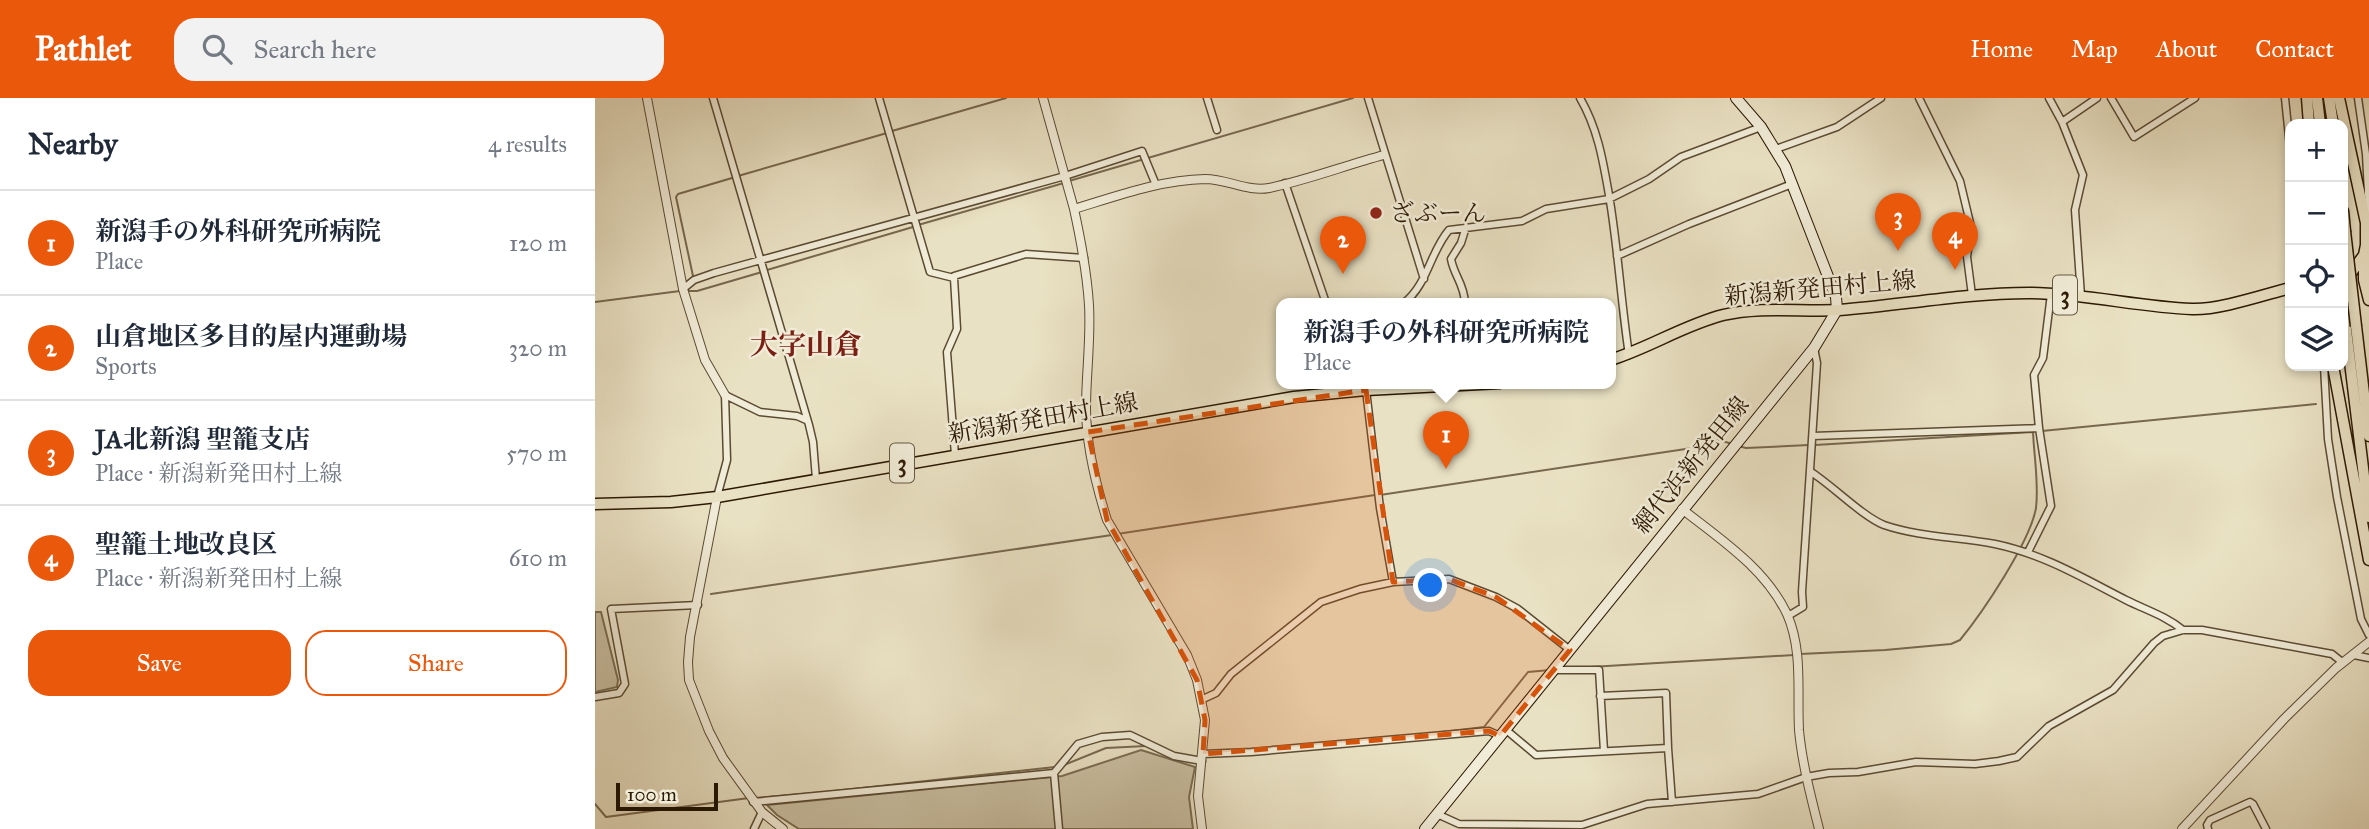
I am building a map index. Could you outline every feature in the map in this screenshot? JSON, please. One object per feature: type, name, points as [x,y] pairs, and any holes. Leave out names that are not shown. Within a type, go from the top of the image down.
[{"type":"main road","points":[[1735,98],[1776,149],[1836,297],[1837,310]]},
{"type":"main road","points":[[2307,98],[2309,119]]},
{"type":"main road","points":[[2317,98],[2319,119]]},
{"type":"main road","points":[[2329,98],[2332,119]]},
{"type":"main road","points":[[2339,98],[2368,218],[2366,280],[2369,300]]},
{"type":"main road","points":[[2346,245],[2369,517]]},
{"type":"main road","points":[[2348,274],[2366,250]]},
{"type":"main road","points":[[2348,281],[2366,280]]},
{"type":"main road","points":[[2348,285],[2369,300]]},
{"type":"main road","name":"新潟新発田村上線","points":[[1616,359],[1722,316],[1752,310],[1837,310],[1972,295],[2051,294],[2194,310],[2285,289]]},
{"type":"main road","points":[[2344,308],[2351,327],[2369,436]]},
{"type":"main road","name":"網代浜新発田線","points":[[1425,829],[1814,348],[1837,310]]},
{"type":"main road","points":[[2334,371],[2369,560]]},
{"type":"main road","name":"新潟新発田村上線","points":[[595,504],[671,502],[717,497],[1345,389]]},
{"type":"street","points":[[647,98],[683,289],[705,360],[725,396],[726,460],[690,637],[689,680],[717,748],[753,802],[783,829]]},
{"type":"street","points":[[713,98],[813,442],[816,479]]},
{"type":"street","points":[[879,98],[930,272],[954,278]]},
{"type":"street","points":[[1043,98],[1084,258],[1090,344],[1086,408],[1099,495],[1107,520],[1187,655],[1203,699],[1205,720],[1198,796],[1202,829]]},
{"type":"street","points":[[1207,98],[1217,130]]},
{"type":"street","points":[[1368,98],[1424,279]]},
{"type":"street","points":[[1580,98],[1592,120],[1601,148],[1629,355]]},
{"type":"street","points":[[1776,149],[1837,127],[1881,98]]},
{"type":"street","points":[[1919,98],[1960,181],[1971,227],[1967,257],[1972,295]]},
{"type":"street","points":[[2049,98],[2062,122],[2083,175],[2075,210],[2081,296]]},
{"type":"street","points":[[2062,122],[2097,98]]},
{"type":"street","points":[[2111,98],[2134,137],[2195,98]]},
{"type":"street","points":[[2285,98],[2287,119]]},
{"type":"street","points":[[2358,98],[2366,154],[2368,218]]},
{"type":"street","points":[[1408,298],[1424,279],[1437,248],[1449,230],[1522,221],[1546,209],[1609,199],[1649,179],[1681,156],[1761,127]]},
{"type":"street","points":[[683,289],[694,280],[1065,176],[1142,151],[1156,185]]},
{"type":"street","points":[[1073,209],[1156,185],[1212,179],[1261,189],[1384,155]]},
{"type":"street","points":[[1285,183],[1324,298]]},
{"type":"street","points":[[1617,256],[1689,224],[1792,184]]},
{"type":"street","points":[[1465,298],[1464,289],[1451,259],[1461,243],[1466,227]]},
{"type":"street","points":[[954,278],[1026,254],[1084,258]]},
{"type":"street","points":[[954,278],[957,329],[947,352],[955,455]]},
{"type":"street","points":[[2028,552],[2051,506],[2034,375],[2043,358],[2051,294]]},
{"type":"street","points":[[1788,616],[1803,607],[1817,363],[1814,348]]},
{"type":"street","points":[[2324,371],[2328,439],[2337,497],[2361,619],[2369,635]]},
{"type":"street","points":[[1364,389],[1393,582]]},
{"type":"street","points":[[725,396],[760,412],[797,416],[806,420]]},
{"type":"street","points":[[1813,436],[2039,428]]},
{"type":"street","points":[[1811,472],[1883,524],[1901,530],[1996,544],[2028,552],[2071,569],[2129,602],[2172,621],[2183,630]]},
{"type":"street","points":[[1682,509],[1745,560],[1765,580],[1788,616],[1797,652],[1799,730],[1819,829]]},
{"type":"street","points":[[1203,699],[1216,693],[1231,674],[1321,602],[1393,582],[1450,579],[1518,609],[1570,650]]},
{"type":"street","points":[[595,697],[619,693],[625,684],[611,609],[698,605]]},
{"type":"street","points":[[1437,814],[1459,824],[1582,825],[1647,804],[1758,794],[1807,776],[1858,772],[1901,764],[1975,764],[2017,757],[2049,726],[2113,690],[2154,643],[2173,632],[2183,630],[2202,630],[2332,654],[2342,663]]},
{"type":"street","points":[[2182,829],[2284,719],[2342,663],[2369,642]]},
{"type":"street","points":[[2354,655],[2369,658]]},
{"type":"street","points":[[1555,667],[1559,670],[1597,669],[1604,751]]},
{"type":"street","points":[[1600,696],[1666,693],[1672,802]]},
{"type":"street","points":[[1059,829],[1054,773],[1078,744],[1102,737],[1130,735],[1174,756],[1203,757],[1489,731],[1503,733],[1536,755],[1668,748]]},
{"type":"street","points":[[753,802],[1054,773]]},
{"type":"street","points":[[2209,829],[2207,825],[2210,820],[2250,802],[2266,829]]},
{"type":"street","points":[[754,829],[762,812]]},
{"type":"highlighted area","points":[[1366,390],[1393,582],[1449,579],[1496,597],[1570,650],[1500,736],[1489,731],[1203,754],[1205,720],[1197,680],[1107,520],[1088,432]]},
{"type":"shaded area","points":[[595,612],[601,612],[618,680],[617,687],[595,692]]},
{"type":"shaded area","points":[[1141,750],[1195,767],[1189,797],[1193,829],[799,829],[767,805],[1062,776]]},
{"type":"waterway","points":[[892,131],[1006,98]]},
{"type":"waterway","points":[[1069,181],[1353,98]]},
{"type":"waterway","points":[[738,176],[887,133]]},
{"type":"waterway","points":[[693,276],[676,197],[678,194],[732,178]]},
{"type":"waterway","points":[[918,225],[1064,183]]},
{"type":"waterway","points":[[767,270],[913,227]]},
{"type":"waterway","points":[[686,291],[697,291],[762,272]]},
{"type":"waterway","points":[[595,302],[680,291]]},
{"type":"waterway","points":[[2042,431],[2316,404]]},
{"type":"waterway","points":[[1815,445],[2032,432]]},
{"type":"waterway","points":[[1800,654],[1885,650],[1951,644],[1960,640],[2004,576],[2032,522],[2037,489],[2033,432]]},
{"type":"waterway","points":[[1380,495],[1699,447],[1718,440],[1733,444]]},
{"type":"waterway","points":[[1738,446],[1746,448],[1809,445]]},
{"type":"waterway","points":[[1117,534],[1375,495]]},
{"type":"waterway","points":[[711,594],[1112,535]]},
{"type":"waterway","points":[[1590,667],[1794,655]]},
{"type":"waterway","points":[[1425,734],[1484,727],[1528,672],[1550,670]]},
{"type":"waterway","points":[[1064,765],[1106,748],[1146,746]]},
{"type":"waterway","points":[[755,798],[1055,767]]},
{"type":"waterway","points":[[595,804],[606,817],[749,798]]},
{"type":"place","name":"ざぶーん","points":[[1376,213]]},
{"type":"place","name":"JA北新潟 聖籠支店","points":[[1898,251]]},
{"type":"place","name":"聖籠土地改良区","points":[[1955,270]]},
{"type":"place","name":"山倉地区多目的屋内運動場","points":[[1343,274]]},
{"type":"place","name":"新潟手の外科研究所病院","points":[[1446,469]]},
{"type":"district","name":"大字山倉","points":[[806,344]]}]
